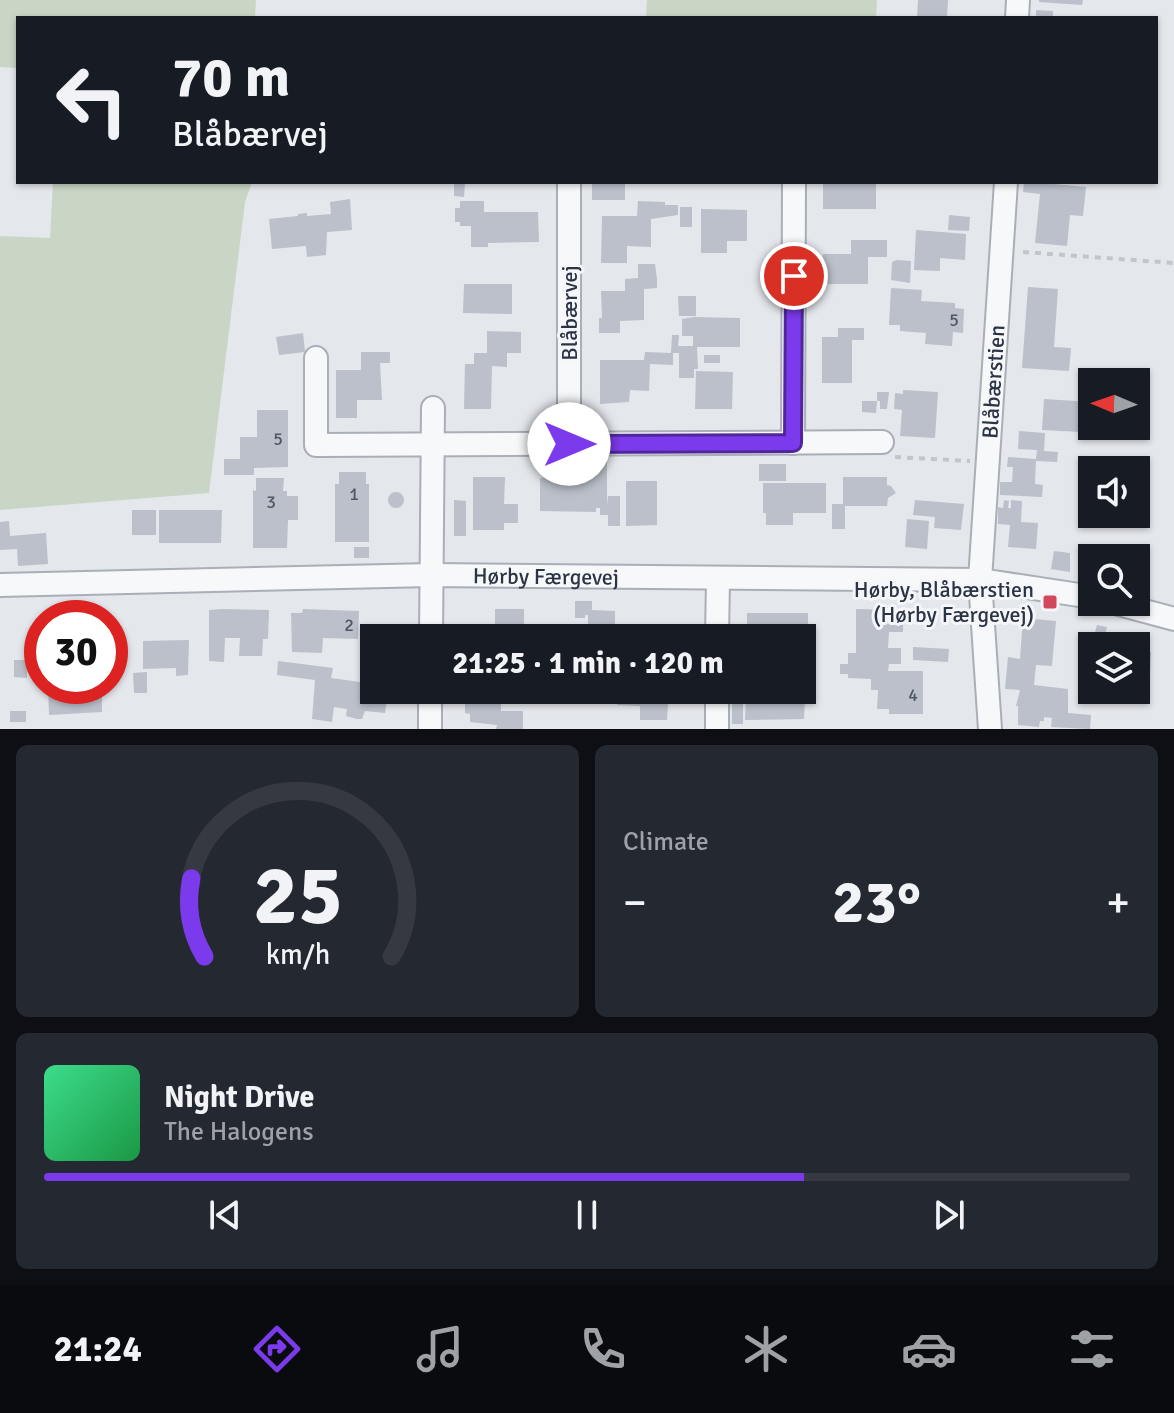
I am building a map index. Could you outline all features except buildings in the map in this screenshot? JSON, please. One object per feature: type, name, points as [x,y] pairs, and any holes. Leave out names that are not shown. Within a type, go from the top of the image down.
[{"type":"street","name":"Blåbærvej","points":[[569,184],[569,444]]},
{"type":"street","points":[[793,443],[794,184]]},
{"type":"street","name":"Blåbærstien","points":[[990,729],[980,580],[1006,184]]},
{"type":"street","points":[[316,358],[316,445],[882,442]]},
{"type":"street","points":[[431,624],[433,408]]},
{"type":"street","name":"Hørby Færgevej","points":[[0,585],[431,575],[980,580],[1078,595]]},
{"type":"street","points":[[717,624],[718,579]]},
{"type":"street","points":[[1150,613],[1174,619]]},
{"type":"street","points":[[430,704],[430,729]]},
{"type":"street","points":[[717,704],[717,729]]},
{"type":"path","points":[[1001,250],[1174,263]]},
{"type":"path","points":[[882,442],[887,456],[989,462]]},
{"type":"green space","points":[[0,0],[256,0],[255,16],[16,16],[16,68],[0,67]]},
{"type":"green space","points":[[647,0],[877,0],[876,16],[646,16]]},
{"type":"green space","points":[[53,184],[251,184],[245,202],[209,493],[0,510],[0,236],[50,238]]},
{"type":"place","name":"Hørby, Blåbærstien (Hørby Færgevej)","points":[[1050,602]]},
{"type":"route","points":[[569,444],[793,443],[794,276]]}]
